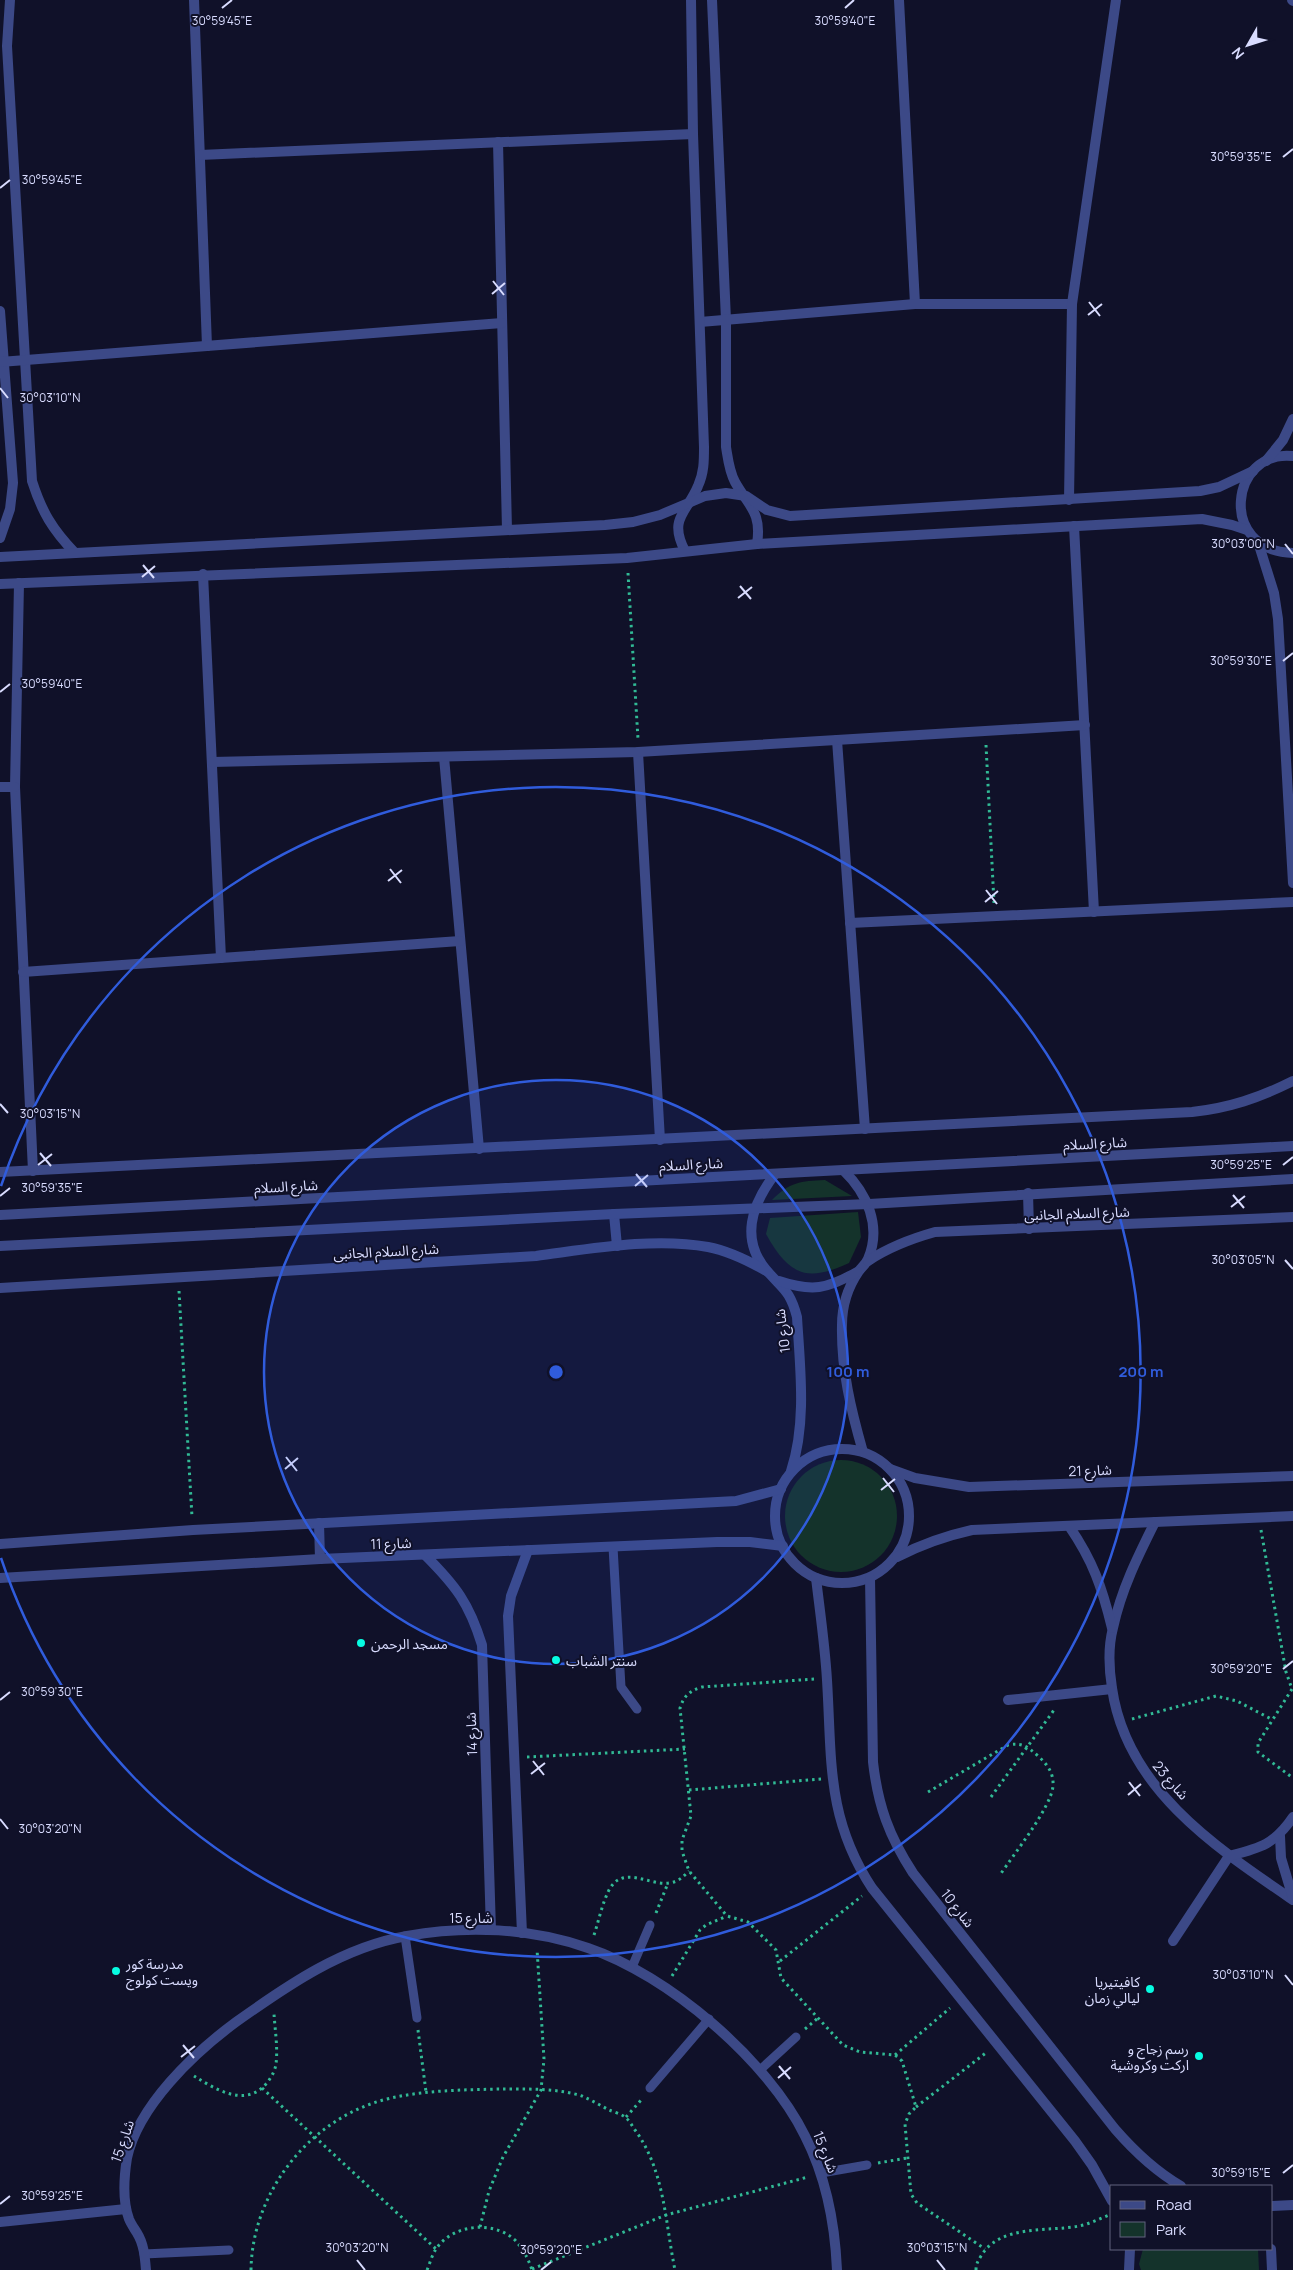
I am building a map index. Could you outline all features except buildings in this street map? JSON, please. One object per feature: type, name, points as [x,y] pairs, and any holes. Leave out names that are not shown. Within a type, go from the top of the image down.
[{"type":"street","points":[[10,0],[7,46],[32,481],[41,508],[51,524],[75,553]]},
{"type":"street","points":[[194,0],[207,346]]},
{"type":"street","points":[[685,550],[679,540],[678,527],[680,515],[698,487],[704,468],[693,134],[691,0]]},
{"type":"street","points":[[712,0],[726,320],[726,447],[728,465],[735,482],[746,496],[758,519],[757,544]]},
{"type":"street","points":[[899,0],[915,304]]},
{"type":"street","points":[[1069,500],[1072,304],[1116,0]]},
{"type":"street","points":[[200,155],[693,134]]},
{"type":"street","points":[[498,142],[506,530]]},
{"type":"street","points":[[700,322],[915,304],[1072,304]]},
{"type":"street","points":[[0,311],[2,362],[13,482],[10,509],[0,538]]},
{"type":"street","points":[[2,362],[502,323]]},
{"type":"street","points":[[0,557],[633,522],[660,515],[705,496],[726,493],[746,496],[767,510],[790,516],[1200,491],[1219,487],[1253,470],[1266,461],[1283,440],[1293,419]]},
{"type":"street","points":[[1266,461],[1284,456],[1293,456]]},
{"type":"street","points":[[1253,470],[1242,489],[1240,510],[1247,530],[1258,542],[1277,552],[1293,553]]},
{"type":"street","points":[[0,584],[203,574],[628,558],[685,550],[757,544],[1202,519],[1232,524],[1247,530]]},
{"type":"street","points":[[1074,526],[1094,912]]},
{"type":"street","points":[[1258,542],[1274,593],[1278,619],[1293,883]]},
{"type":"street","points":[[203,574],[221,958]]},
{"type":"street","points":[[19,583],[15,787],[33,1171]]},
{"type":"street","points":[[212,762],[638,752],[1085,725]]},
{"type":"street","points":[[837,740],[865,1129]]},
{"type":"street","points":[[638,752],[660,1140]]},
{"type":"street","points":[[444,757],[479,1150]]},
{"type":"street","points":[[0,787],[15,787]]},
{"type":"street","points":[[850,923],[1293,902]]},
{"type":"street","points":[[24,972],[460,941]]},
{"type":"street","points":[[0,1172],[479,1150],[1219,1109],[1246,1102],[1293,1081]]},
{"type":"street","name":"شارع السلام","points":[[0,1215],[1293,1146]]},
{"type":"street","points":[[843,1170],[853,1180],[868,1204],[874,1232],[868,1261],[859,1272],[844,1303],[842,1325],[846,1389],[864,1452]]},
{"type":"street","name":"شارع 10","points":[[775,1174],[754,1208],[751,1224],[752,1240],[768,1272],[778,1280],[794,1304],[797,1317],[800,1411],[796,1455],[790,1474]]},
{"type":"street","points":[[0,1246],[614,1214],[868,1204],[1028,1193],[1293,1179]]},
{"type":"street","points":[[1028,1193],[1030,1229]]},
{"type":"street","points":[[614,1214],[617,1246]]},
{"type":"street","name":"شارع السلام الجانبى","points":[[868,1261],[888,1248],[911,1238],[935,1232],[1293,1217]]},
{"type":"street","name":"شارع السلام الجانبى","points":[[0,1288],[536,1256],[617,1246],[684,1244],[708,1247],[742,1258],[768,1272]]},
{"type":"street","points":[[778,1280],[806,1288],[820,1288],[833,1285],[859,1272]]},
{"type":"street","points":[[847,1449],[864,1452],[890,1469],[902,1484],[908,1502],[910,1522],[906,1540],[896,1557],[884,1569],[870,1578],[852,1583],[834,1583],[816,1578],[800,1569],[788,1556],[775,1524],[776,1506],[781,1489],[790,1474],[802,1462],[816,1454],[831,1450],[847,1449]]},
{"type":"street","name":"شارع 21","points":[[890,1469],[915,1478],[969,1487],[1293,1476]]},
{"type":"street","name":"شارع 11","points":[[0,1544],[193,1530],[736,1501],[781,1489]]},
{"type":"street","points":[[896,1557],[929,1541],[972,1530],[1293,1516]]},
{"type":"street","name":"شارع 23","points":[[1155,1522],[1138,1556],[1112,1629],[1110,1670],[1115,1710],[1129,1748],[1152,1783],[1229,1856],[1293,1899]]},
{"type":"street","points":[[319,1523],[320,1559]]},
{"type":"street","name":"شارع 23","points":[[1068,1526],[1088,1554],[1102,1590],[1112,1629]]},
{"type":"street","name":"شارع 11","points":[[0,1578],[320,1559],[528,1550],[733,1542],[783,1546]]},
{"type":"street","points":[[522,1933],[508,1616],[511,1596],[528,1550]]},
{"type":"street","name":"شارع 14","points":[[425,1555],[463,1597],[474,1619],[482,1646],[491,1930]]},
{"type":"street","points":[[816,1578],[827,1678],[836,1803],[844,1836],[858,1867],[872,1888],[1075,2141],[1092,2165],[1110,2197]]},
{"type":"street","name":"شارع 10","points":[[870,1578],[872,1762],[876,1792],[884,1821],[897,1848],[913,1873],[1115,2129],[1138,2155],[1164,2176],[1179,2185]]},
{"type":"street","points":[[1008,1700],[1112,1689]]},
{"type":"street","points":[[1173,1941],[1229,1856],[1246,1852],[1280,1836],[1293,1817]]},
{"type":"street","points":[[1280,1836],[1281,1858],[1293,1899]]},
{"type":"street","name":"شارع 15","points":[[146,2270],[139,2235],[130,2222],[126,2210],[124,2183],[128,2156],[136,2131],[150,2108],[183,2068],[226,2030],[303,1976],[336,1959],[370,1946],[405,1936],[448,1930],[491,1930],[522,1933],[590,1948],[632,1967],[709,2020],[760,2070],[786,2101],[805,2136],[821,2173],[832,2220],[837,2270]]},
{"type":"street","points":[[1273,2206],[1293,2206]]},
{"type":"street","points":[[0,2222],[126,2210]]},
{"type":"street","points":[[1129,2270],[1130,2250]]},
{"type":"street","points":[[1271,2250],[1272,2270]]},
{"type":"lane","points":[[613,1547],[621,1687],[637,1709]]},
{"type":"lane","points":[[632,1967],[650,1925]]},
{"type":"lane","points":[[405,1936],[417,2018]]},
{"type":"lane","points":[[650,2088],[709,2020]]},
{"type":"lane","points":[[760,2070],[796,2037]]},
{"type":"lane","points":[[821,2173],[867,2165]]},
{"type":"lane","points":[[144,2254],[229,2250]]},
{"type":"path","points":[[628,558],[638,752]]},
{"type":"path","points":[[986,731],[995,916]]},
{"type":"path","points":[[178,1278],[193,1530]]},
{"type":"path","points":[[1258,1517],[1286,1672],[1293,1688],[1258,1743],[1258,1752],[1293,1778]]},
{"type":"path","points":[[827,1678],[702,1687],[692,1690],[684,1698],[680,1708],[691,1816],[682,1840],[684,1860],[689,1872],[727,1916],[748,1922],[776,1950],[780,1961],[781,1978],[842,2045],[860,2052],[895,2055],[902,2061],[916,2107]]},
{"type":"path","points":[[991,1796],[1066,1693]]},
{"type":"path","points":[[1120,1722],[1216,1696],[1237,1701],[1273,1720]]},
{"type":"path","points":[[928,1792],[1008,1744],[1018,1743],[1028,1747],[1047,1764],[1052,1774],[1053,1787],[1047,1804],[1000,1875]]},
{"type":"path","points":[[514,1758],[685,1749]]},
{"type":"path","points":[[689,1790],[833,1778]]},
{"type":"path","points":[[590,1948],[609,1890],[616,1881],[628,1876],[668,1883],[682,1879],[689,1872]]},
{"type":"path","points":[[650,1925],[668,1883]]},
{"type":"path","points":[[780,1961],[872,1888]]},
{"type":"path","points":[[664,1988],[700,1930],[706,1925],[727,1916]]},
{"type":"path","points":[[480,2227],[489,2191],[503,2157],[541,2090],[544,2059],[536,1936]]},
{"type":"path","points":[[183,2068],[222,2092],[235,2096],[249,2095],[262,2088],[271,2078],[276,2065],[273,1998]]},
{"type":"path","points":[[895,2055],[961,1999]]},
{"type":"path","points":[[417,2018],[426,2092]]},
{"type":"path","points":[[985,2249],[917,2202],[911,2194],[905,2124],[909,2114],[916,2107],[997,2044]]},
{"type":"path","points":[[262,2088],[436,2248]]},
{"type":"path","points":[[626,2118],[650,2088]]},
{"type":"path","points":[[251,2270],[252,2248],[263,2206],[284,2168],[315,2137],[349,2114],[385,2100],[426,2092],[541,2090],[581,2096],[626,2118],[644,2142],[660,2178],[675,2270]]},
{"type":"path","points":[[867,2165],[907,2158]]},
{"type":"path","points":[[427,2270],[436,2248],[448,2237],[463,2229],[480,2227],[498,2230],[513,2239],[525,2252],[532,2270],[666,2215],[821,2173]]},
{"type":"path","points":[[976,2270],[976,2265],[985,2249],[1000,2239],[1016,2233],[1081,2225],[1110,2215]]},
{"type":"green space","points":[[825,1180],[852,1196],[772,1200],[790,1186],[809,1181]]},
{"type":"green space","points":[[858,1212],[861,1237],[849,1263],[821,1273],[800,1271],[791,1266],[774,1248],[766,1234],[770,1218]]},
{"type":"green space","points":[[841,1460],[852,1461],[862,1465],[880,1477],[892,1495],[896,1505],[896,1527],[892,1537],[880,1555],[862,1567],[852,1571],[841,1572],[830,1571],[820,1567],[802,1555],[790,1537],[786,1527],[785,1516],[786,1505],[790,1495],[802,1477],[820,1465],[830,1461]]},
{"type":"green space","points":[[1143,2250],[1258,2250],[1259,2270],[1141,2270],[1139,2264]]},
{"type":"place","name":"مسجد الرحمن","points":[[361,1643]]},
{"type":"place","name":"سنتر الشباب","points":[[556,1660]]},
{"type":"place","name":"مدرسة كور ويست كولوج","points":[[116,1971]]},
{"type":"place","name":"كافيتيريا ليالي زمان","points":[[1150,1989]]},
{"type":"place","name":"رسم زجاج و اركت وكروشية","points":[[1199,2056]]}]
